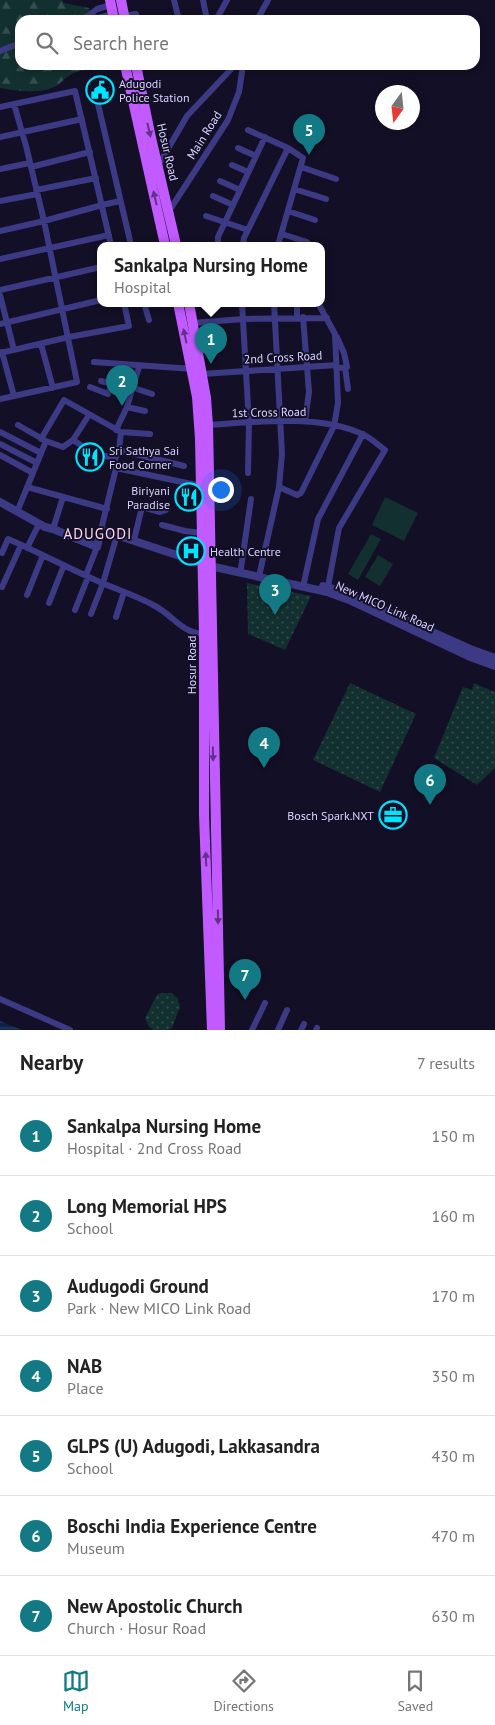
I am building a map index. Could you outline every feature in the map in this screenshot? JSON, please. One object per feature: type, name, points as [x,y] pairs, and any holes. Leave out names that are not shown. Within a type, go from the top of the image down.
[{"type":"main road","points":[[121,0],[124,15]]},
{"type":"main road","name":"Hosur Road","points":[[126,70],[164,242]]},
{"type":"main road","name":"Hosur Road","points":[[137,70],[175,242]]},
{"type":"main road","name":"Hosur Road","points":[[179,307],[197,372],[208,425],[204,634],[204,815],[212,1030]]},
{"type":"main road","name":"Hosur Road","points":[[190,307],[197,372],[202,533],[206,562],[220,1030]]},
{"type":"street","points":[[174,0],[178,15]]},
{"type":"street","points":[[203,0],[206,15]]},
{"type":"street","points":[[219,15],[227,0]]},
{"type":"street","points":[[260,15],[268,0]]},
{"type":"street","points":[[0,51],[15,45]]},
{"type":"street","points":[[158,166],[188,116],[230,70]]},
{"type":"street","name":"Main Road","points":[[169,211],[228,120],[239,92],[241,70]]},
{"type":"street","points":[[0,106],[75,91],[110,242]]},
{"type":"street","points":[[0,399],[77,382],[44,221],[14,104]]},
{"type":"street","points":[[98,104],[130,242]]},
{"type":"street","points":[[0,137],[82,119]]},
{"type":"street","points":[[248,130],[288,148],[303,158],[279,242]]},
{"type":"street","points":[[218,242],[218,237],[265,137]]},
{"type":"street","points":[[238,148],[256,156]]},
{"type":"street","points":[[243,242],[288,148]]},
{"type":"street","points":[[0,169],[30,165],[90,152]]},
{"type":"street","points":[[232,165],[248,172]]},
{"type":"street","points":[[301,167],[336,179]]},
{"type":"street","points":[[0,201],[96,178]]},
{"type":"street","points":[[220,181],[240,190]]},
{"type":"street","points":[[294,189],[326,199]]},
{"type":"street","points":[[213,196],[233,205]]},
{"type":"street","points":[[0,231],[120,201]]},
{"type":"street","points":[[288,210],[316,220]]},
{"type":"street","points":[[206,216],[248,230]]},
{"type":"street","points":[[282,234],[307,242]]},
{"type":"street","points":[[0,259],[109,235]]},
{"type":"street","points":[[0,290],[97,268]]},
{"type":"street","points":[[0,294],[4,323],[14,350]]},
{"type":"street","points":[[4,323],[97,301]]},
{"type":"street","points":[[14,396],[1,353],[69,337],[129,326],[125,307]]},
{"type":"street","points":[[145,307],[149,320]]},
{"type":"street","points":[[242,307],[249,422],[248,472]]},
{"type":"street","points":[[260,572],[279,487],[282,454],[274,307]]},
{"type":"street","points":[[298,307],[308,392],[305,421]]},
{"type":"street","points":[[320,307],[344,353],[348,389]]},
{"type":"street","points":[[193,324],[243,319],[327,318]]},
{"type":"street","points":[[279,487],[296,495],[301,493],[334,426],[338,403],[335,334]]},
{"type":"street","points":[[41,344],[53,388]]},
{"type":"street","name":"2nd Cross Road","points":[[94,362],[197,372],[345,367]]},
{"type":"street","points":[[75,610],[97,547],[116,468],[115,459],[119,450],[118,431],[139,367]]},
{"type":"street","points":[[101,381],[112,384],[113,382],[152,394]]},
{"type":"street","points":[[90,387],[108,394],[112,384]]},
{"type":"street","points":[[17,512],[41,453],[44,440],[64,400],[118,431],[150,434]]},
{"type":"street","points":[[127,407],[145,411]]},
{"type":"street","points":[[18,425],[44,440],[63,448],[73,440],[89,415]]},
{"type":"street","name":"1st Cross Road","points":[[208,425],[305,421],[363,434],[384,450],[339,528],[328,589]]},
{"type":"street","points":[[0,432],[41,453]]},
{"type":"street","points":[[303,584],[318,520],[363,434]]},
{"type":"street","points":[[73,440],[90,450],[115,459]]},
{"type":"street","points":[[0,444],[37,463]]},
{"type":"street","points":[[119,450],[184,466]]},
{"type":"street","points":[[0,456],[33,473]]},
{"type":"street","points":[[116,468],[201,486]]},
{"type":"street","points":[[27,487],[107,509]]},
{"type":"street","points":[[53,529],[63,497]]},
{"type":"street","points":[[241,568],[251,499]]},
{"type":"street","points":[[0,502],[39,524],[97,547]]},
{"type":"street","points":[[134,540],[142,507],[160,512],[166,510]]},
{"type":"street","points":[[2,587],[3,577],[39,524]]},
{"type":"street","points":[[162,525],[202,533]]},
{"type":"street","points":[[101,530],[206,562]]},
{"type":"street","points":[[91,614],[117,535]]},
{"type":"street","points":[[2,553],[8,539],[156,606],[173,617],[178,625],[204,634]]},
{"type":"street","points":[[26,595],[43,555]]},
{"type":"street","name":"New MICO Link Road","points":[[206,562],[260,572],[303,584]]},
{"type":"street","name":"New MICO Link Road","points":[[206,562],[328,589],[369,603],[495,658]]},
{"type":"street","points":[[49,603],[64,565]]},
{"type":"street","name":"New MICO Link Road","points":[[328,589],[495,666]]},
{"type":"street","points":[[116,617],[124,592]]},
{"type":"street","points":[[0,1000],[70,1030]]},
{"type":"street","points":[[252,1030],[265,1003]]},
{"type":"street","points":[[278,1030],[287,1010]]},
{"type":"green space","points":[[0,0],[62,0],[64,3],[89,8],[91,15],[15,15],[15,70],[85,70],[74,73],[58,85],[44,90],[29,91],[0,88]]},
{"type":"green space","points":[[385,497],[418,513],[404,541],[372,525]]},
{"type":"green space","points":[[371,534],[381,539],[358,580],[348,574]]},
{"type":"green space","points":[[378,555],[393,564],[380,586],[365,577]]},
{"type":"green space","points":[[247,583],[311,596],[285,650],[248,634]]},
{"type":"green space","points":[[350,683],[416,714],[380,792],[313,760]]},
{"type":"green space","points":[[474,683],[495,692],[495,768],[477,785],[434,758],[463,687],[472,690]]},
{"type":"green space","points":[[172,993],[178,999],[180,1007],[172,1028],[168,1030],[153,1030],[149,1027],[145,1018],[157,995]]},
{"type":"water","points":[[0,1021],[22,1030],[0,1030]]},
{"type":"place","name":"Adugodi Police Station","points":[[100,90]]},
{"type":"place","name":"GLPS (U) Adugodi, Lakkasandra","points":[[309,155]]},
{"type":"place","name":"Sankalpa Nursing Home","points":[[211,364]]},
{"type":"place","name":"Long Memorial HPS","points":[[122,406]]},
{"type":"place","name":"Sri Sathya Sai Food Corner","points":[[90,457]]},
{"type":"place","name":"Biriyani Paradise","points":[[189,497]]},
{"type":"place","name":"Health Centre","points":[[191,551]]},
{"type":"place","name":"Audugodi Ground","points":[[275,615]]},
{"type":"place","name":"NAB","points":[[264,768]]},
{"type":"place","name":"Boschi India Experience Centre","points":[[430,805]]},
{"type":"place","name":"Bosch Spark.NXT","points":[[393,815]]},
{"type":"place","name":"New Apostolic Church","points":[[245,1000]]},
{"type":"district","name":"ADUGODI","points":[[98,533]]}]
